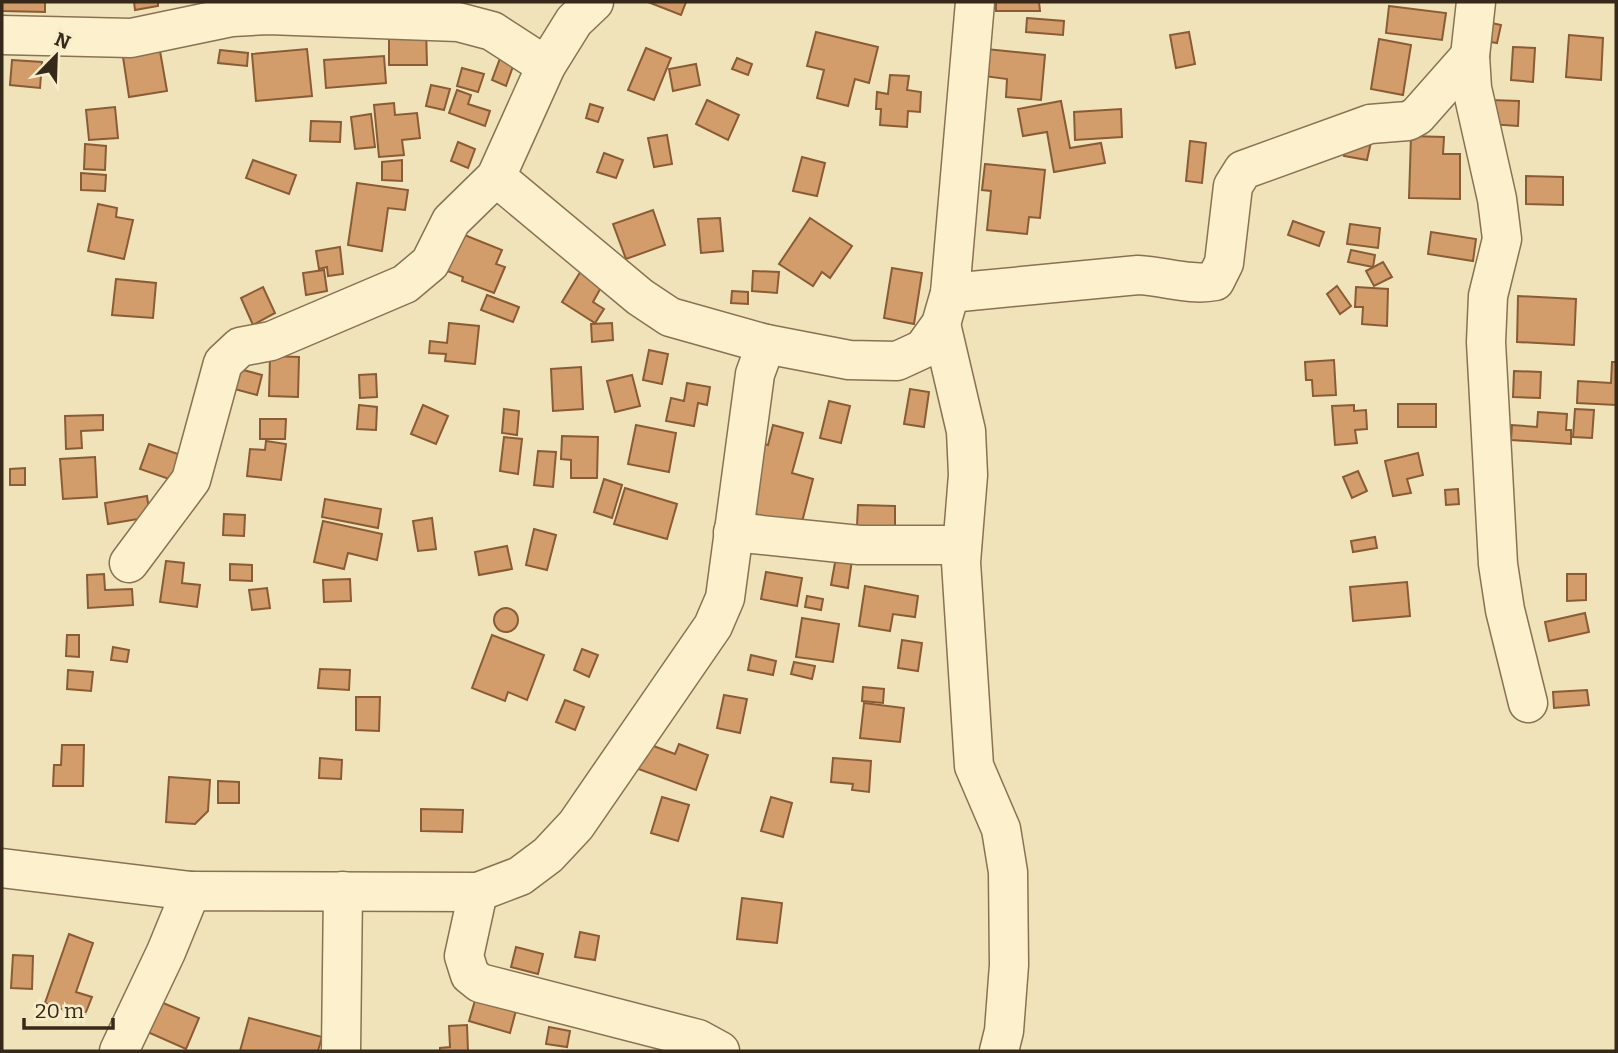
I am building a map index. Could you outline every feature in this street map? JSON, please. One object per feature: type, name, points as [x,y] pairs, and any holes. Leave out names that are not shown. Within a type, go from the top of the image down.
[{"type":"street","points":[[130,563],[191,480],[222,363],[240,347],[271,341],[405,284],[430,263],[451,221],[496,177],[546,66],[574,21],[594,2]]},
{"type":"street","points":[[975,2],[945,308],[966,431],[968,475],[961,562],[974,766],[1001,829],[1008,872],[1009,965],[1004,1031],[999,1051]]},
{"type":"street","points":[[1476,2],[1471,56],[1472,88],[1497,199],[1502,239],[1488,296],[1486,342],[1498,564],[1505,610],[1528,704]]},
{"type":"street","points":[[2,34],[131,38],[232,17],[268,15],[458,22],[492,32],[546,66]]},
{"type":"street","points":[[945,308],[1138,275],[1200,284],[1215,281],[1224,263],[1233,186],[1243,170],[1370,124],[1408,121],[1417,116],[1471,56]]},
{"type":"street","points":[[496,177],[640,297],[670,317],[766,344],[849,360],[897,361],[923,349],[945,308]]},
{"type":"street","points":[[2,868],[191,891],[478,892],[520,876],[548,855],[576,825],[713,626],[725,598],[755,374],[766,344]]},
{"type":"street","points":[[733,533],[859,545],[962,545]]},
{"type":"street","points":[[119,1051],[166,952],[191,891]]},
{"type":"street","points":[[341,1051],[342,891]]},
{"type":"street","points":[[478,892],[464,956],[470,975],[480,983],[698,1039],[720,1051]]},
{"type":"building","points":[[2,2],[45,2],[45,12],[2,11]]},
{"type":"building","points":[[134,2],[158,2],[158,6],[135,10]]},
{"type":"building","points":[[648,2],[686,2],[681,15]]},
{"type":"building","points":[[996,2],[1039,2],[1040,11],[996,11]]},
{"type":"building","points":[[1389,6],[1446,13],[1442,40],[1386,33]]},
{"type":"building","points":[[1027,18],[1064,21],[1063,35],[1026,32]]},
{"type":"building","points":[[1482,21],[1501,25],[1497,43],[1478,40]]},
{"type":"building","points":[[389,27],[426,28],[427,65],[389,65]]},
{"type":"building","points":[[816,32],[878,47],[869,83],[855,79],[848,106],[817,98],[824,70],[807,66]]},
{"type":"building","points":[[1189,32],[1195,64],[1176,68],[1170,35]]},
{"type":"building","points":[[1569,35],[1603,38],[1601,80],[1566,77]]},
{"type":"building","points":[[1379,39],[1411,45],[1403,95],[1371,89]]},
{"type":"building","points":[[1513,47],[1535,48],[1533,82],[1511,80]]},
{"type":"building","points":[[646,48],[671,58],[654,100],[628,90]]},
{"type":"building","points":[[307,49],[312,96],[256,101],[252,54]]},
{"type":"building","points":[[986,49],[1045,55],[1041,100],[1006,97],[1007,79],[984,76]]},
{"type":"building","points":[[220,50],[248,53],[247,66],[218,63]]},
{"type":"building","points":[[160,51],[167,91],[129,97],[123,57]]},
{"type":"building","points":[[502,53],[516,58],[506,86],[492,80]]},
{"type":"building","points":[[384,56],[386,83],[326,88],[324,60]]},
{"type":"building","points":[[737,58],[752,64],[748,75],[732,69]]},
{"type":"building","points":[[12,60],[42,62],[40,88],[10,85]]},
{"type":"building","points":[[696,64],[700,85],[673,91],[669,69]]},
{"type":"building","points":[[462,68],[484,74],[478,92],[457,86]]},
{"type":"building","points":[[890,75],[909,76],[907,90],[921,92],[920,112],[908,111],[907,127],[880,125],[881,109],[876,109],[877,92],[888,94]]},
{"type":"building","points":[[431,85],[450,89],[444,110],[426,106]]},
{"type":"building","points":[[457,90],[471,95],[468,104],[490,111],[485,126],[449,113]]},
{"type":"building","points":[[707,100],[739,115],[728,140],[696,124]]},
{"type":"building","points":[[1491,100],[1519,101],[1518,126],[1489,124]]},
{"type":"building","points":[[1061,101],[1070,148],[1101,143],[1105,163],[1054,172],[1047,132],[1023,136],[1018,109]]},
{"type":"building","points":[[394,103],[395,115],[417,113],[420,138],[402,140],[404,155],[379,157],[374,105]]},
{"type":"building","points":[[590,104],[603,108],[598,122],[586,118]]},
{"type":"building","points":[[115,107],[118,138],[89,140],[86,110]]},
{"type":"building","points":[[1121,109],[1122,137],[1075,140],[1074,112]]},
{"type":"building","points":[[371,114],[375,147],[355,149],[351,117]]},
{"type":"building","points":[[311,121],[341,122],[340,142],[310,141]]},
{"type":"building","points":[[667,135],[672,164],[654,167],[648,138]]},
{"type":"building","points":[[1411,136],[1444,137],[1443,154],[1460,154],[1460,199],[1409,198]]},
{"type":"building","points":[[1348,137],[1371,142],[1367,160],[1344,156]]},
{"type":"building","points":[[1190,141],[1206,143],[1202,183],[1186,181]]},
{"type":"building","points":[[458,142],[475,149],[468,168],[451,161]]},
{"type":"building","points":[[85,144],[106,146],[105,170],[84,169]]},
{"type":"building","points":[[604,153],[623,160],[616,178],[597,172]]},
{"type":"building","points":[[802,157],[825,163],[817,196],[793,191]]},
{"type":"building","points":[[253,160],[296,175],[289,194],[246,178]]},
{"type":"building","points":[[402,160],[402,181],[382,180],[382,162]]},
{"type":"building","points":[[985,164],[1045,170],[1040,218],[1029,217],[1027,234],[987,230],[991,191],[982,190]]},
{"type":"building","points":[[81,173],[106,175],[105,191],[81,190]]},
{"type":"building","points":[[1526,176],[1563,177],[1563,205],[1526,204]]},
{"type":"building","points":[[357,183],[408,190],[405,210],[388,208],[382,251],[348,245]]},
{"type":"building","points":[[98,204],[117,208],[116,217],[133,220],[124,259],[88,251]]},
{"type":"building","points":[[653,210],[665,245],[626,259],[613,224]]},
{"type":"building","points":[[720,218],[723,251],[701,253],[698,219]]},
{"type":"building","points":[[810,218],[852,246],[830,278],[822,272],[813,286],[779,264]]},
{"type":"building","points":[[1293,221],[1324,232],[1319,246],[1288,235]]},
{"type":"building","points":[[1350,224],[1380,228],[1378,248],[1347,244]]},
{"type":"building","points":[[457,232],[502,250],[496,264],[505,267],[494,293],[462,281],[463,277],[442,269]]},
{"type":"building","points":[[1431,232],[1476,239],[1473,261],[1428,254]]},
{"type":"building","points":[[340,247],[343,274],[328,276],[327,267],[319,269],[316,251]]},
{"type":"building","points":[[1351,250],[1375,255],[1373,267],[1348,262]]},
{"type":"building","points":[[1383,262],[1392,277],[1374,286],[1366,271]]},
{"type":"building","points":[[892,268],[922,273],[914,324],[884,318]]},
{"type":"building","points":[[582,269],[604,282],[593,302],[604,309],[595,323],[562,302]]},
{"type":"building","points":[[324,270],[327,291],[306,295],[303,273]]},
{"type":"building","points":[[753,271],[779,272],[777,293],[752,291]]},
{"type":"building","points":[[116,279],[156,283],[153,318],[112,315]]},
{"type":"building","points":[[1337,286],[1351,306],[1340,314],[1327,294]]},
{"type":"building","points":[[263,287],[275,313],[253,325],[241,298]]},
{"type":"building","points":[[1356,287],[1388,289],[1387,326],[1362,324],[1363,307],[1355,307]]},
{"type":"building","points":[[732,291],[748,292],[748,304],[731,303]]},
{"type":"building","points":[[487,295],[519,307],[513,322],[481,310]]},
{"type":"building","points":[[1518,296],[1576,299],[1574,345],[1517,342]]},
{"type":"building","points":[[449,323],[479,326],[475,364],[445,361],[446,354],[429,353],[430,341],[447,343]]},
{"type":"building","points":[[612,323],[613,340],[592,342],[591,324]]},
{"type":"building","points":[[649,350],[668,354],[662,384],[643,380]]},
{"type":"building","points":[[270,356],[299,357],[298,397],[269,396]]},
{"type":"building","points":[[1334,360],[1336,395],[1313,396],[1312,380],[1306,380],[1305,362]]},
{"type":"building","points":[[1612,362],[1616,362],[1616,405],[1577,403],[1578,381],[1611,383]]},
{"type":"building","points":[[232,367],[262,375],[257,395],[227,387]]},
{"type":"building","points":[[581,367],[583,409],[553,411],[551,369]]},
{"type":"building","points":[[1514,371],[1541,372],[1540,398],[1513,397]]},
{"type":"building","points":[[376,374],[377,397],[360,398],[359,375]]},
{"type":"building","points":[[632,375],[640,406],[615,412],[607,381]]},
{"type":"building","points":[[687,383],[710,387],[707,405],[698,403],[694,426],[666,421],[671,398],[684,401]]},
{"type":"building","points":[[910,389],[929,392],[924,427],[904,424]]},
{"type":"building","points":[[829,401],[850,406],[841,443],[820,438]]},
{"type":"building","points":[[1398,404],[1436,404],[1436,427],[1398,427]]},
{"type":"building","points":[[359,405],[377,407],[376,430],[357,429]]},
{"type":"building","points":[[423,405],[448,416],[436,444],[411,434]]},
{"type":"building","points":[[1354,405],[1354,411],[1366,410],[1367,429],[1355,430],[1357,443],[1335,445],[1332,406]]},
{"type":"building","points":[[504,409],[519,411],[517,435],[502,433]]},
{"type":"building","points":[[1575,409],[1594,410],[1592,438],[1573,437]]},
{"type":"building","points":[[1538,412],[1567,414],[1566,430],[1571,430],[1571,444],[1511,440],[1512,425],[1537,427]]},
{"type":"building","points":[[103,415],[103,430],[81,431],[82,448],[66,449],[65,416]]},
{"type":"building","points":[[260,419],[286,419],[285,439],[260,439]]},
{"type":"building","points":[[636,425],[676,433],[669,472],[628,464]]},
{"type":"building","points":[[773,425],[803,433],[792,473],[813,479],[801,526],[747,512],[757,442],[768,445]]},
{"type":"building","points":[[562,436],[598,437],[597,478],[571,478],[571,460],[561,459]]},
{"type":"building","points":[[504,437],[522,439],[518,474],[500,471]]},
{"type":"building","points":[[266,441],[286,444],[281,480],[247,476],[250,449],[265,450]]},
{"type":"building","points":[[149,444],[181,455],[172,480],[140,469]]},
{"type":"building","points":[[538,451],[556,452],[553,487],[534,485]]},
{"type":"building","points":[[1418,453],[1423,475],[1407,479],[1411,493],[1393,496],[1385,461]]},
{"type":"building","points":[[95,457],[97,497],[63,499],[60,459]]},
{"type":"building","points":[[25,468],[25,485],[10,485],[10,469]]},
{"type":"building","points":[[1358,471],[1367,491],[1352,498],[1343,477]]},
{"type":"building","points":[[604,479],[622,485],[612,518],[594,512]]},
{"type":"building","points":[[625,488],[677,504],[667,539],[614,524]]},
{"type":"building","points":[[1458,489],[1459,504],[1446,505],[1445,490]]},
{"type":"building","points":[[147,496],[150,517],[108,524],[105,503]]},
{"type":"building","points":[[325,499],[381,509],[378,528],[322,517]]},
{"type":"building","points":[[858,505],[895,506],[895,527],[857,526]]},
{"type":"building","points":[[224,514],[245,515],[244,536],[223,535]]},
{"type":"building","points":[[432,518],[436,549],[418,551],[413,521]]},
{"type":"building","points":[[323,521],[382,534],[377,560],[348,553],[344,569],[314,562]]},
{"type":"building","points":[[534,529],[556,535],[547,570],[526,565]]},
{"type":"building","points":[[1375,537],[1377,548],[1353,552],[1351,541]]},
{"type":"building","points":[[507,546],[512,569],[479,575],[475,552]]},
{"type":"building","points":[[836,557],[852,560],[848,588],[831,585]]},
{"type":"building","points":[[166,561],[184,563],[182,583],[200,585],[197,607],[160,602]]},
{"type":"building","points":[[230,564],[252,565],[252,581],[230,580]]},
{"type":"building","points":[[766,572],[802,578],[797,606],[761,599]]},
{"type":"building","points":[[104,574],[105,590],[132,589],[133,605],[88,608],[87,575]]},
{"type":"building","points":[[1567,574],[1586,574],[1586,600],[1567,601]]},
{"type":"building","points":[[350,579],[351,601],[324,602],[323,580]]},
{"type":"building","points":[[1407,582],[1410,616],[1353,621],[1350,587]]},
{"type":"building","points":[[865,586],[918,596],[915,617],[893,614],[890,631],[859,626]]},
{"type":"building","points":[[267,588],[270,608],[252,610],[249,590]]},
{"type":"building","points":[[807,596],[823,599],[821,610],[805,607]]},
{"type":"building","points":[[506,608],[517,615],[518,620],[511,631],[506,632],[495,625],[494,620],[501,609]]},
{"type":"building","points":[[1585,613],[1589,632],[1549,641],[1545,622]]},
{"type":"building","points":[[802,618],[839,624],[833,662],[796,657]]},
{"type":"building","points":[[67,635],[79,635],[79,657],[66,656]]},
{"type":"building","points":[[492,635],[544,655],[527,700],[508,692],[505,701],[472,688]]},
{"type":"building","points":[[902,640],[922,643],[918,671],[898,668]]},
{"type":"building","points":[[113,647],[129,650],[127,662],[111,660]]},
{"type":"building","points":[[582,649],[598,655],[589,677],[574,670]]},
{"type":"building","points":[[751,655],[776,661],[773,675],[748,670]]},
{"type":"building","points":[[794,662],[815,666],[812,679],[791,674]]},
{"type":"building","points":[[320,669],[350,670],[349,690],[318,688]]},
{"type":"building","points":[[68,670],[93,672],[91,691],[67,689]]},
{"type":"building","points":[[863,687],[884,689],[883,703],[862,701]]},
{"type":"building","points":[[1587,690],[1589,705],[1554,708],[1553,692]]},
{"type":"building","points":[[724,695],[747,699],[740,733],[717,728]]},
{"type":"building","points":[[356,697],[380,697],[379,731],[356,730]]},
{"type":"building","points":[[565,700],[584,707],[575,730],[556,722]]},
{"type":"building","points":[[864,703],[904,708],[900,742],[860,738]]},
{"type":"building","points":[[640,741],[675,754],[679,744],[708,755],[696,790],[630,766]]},
{"type":"building","points":[[62,745],[84,745],[83,786],[53,786],[54,765],[61,765]]},
{"type":"building","points":[[320,758],[342,760],[341,779],[319,778]]},
{"type":"building","points":[[833,758],[871,761],[869,792],[852,790],[853,784],[831,782]]},
{"type":"building","points":[[169,777],[210,780],[208,811],[195,824],[166,822]]},
{"type":"building","points":[[218,781],[239,782],[239,803],[218,803]]},
{"type":"building","points":[[662,797],[689,805],[678,841],[651,833]]},
{"type":"building","points":[[771,797],[792,803],[783,837],[761,831]]},
{"type":"building","points":[[421,809],[463,810],[462,832],[421,831]]},
{"type":"building","points":[[742,898],[782,903],[777,943],[737,939]]},
{"type":"building","points":[[580,932],[599,936],[595,960],[575,957]]},
{"type":"building","points":[[69,934],[93,943],[76,992],[92,997],[84,1017],[45,1003]]},
{"type":"building","points":[[516,947],[543,954],[538,974],[511,967]]},
{"type":"building","points":[[13,955],[33,956],[32,989],[11,988]]},
{"type":"building","points":[[478,990],[518,1003],[510,1033],[469,1021]]},
{"type":"building","points":[[156,1000],[199,1018],[186,1049],[143,1030]]},
{"type":"building","points":[[249,1018],[322,1037],[318,1051],[240,1051]]},
{"type":"building","points":[[467,1025],[468,1051],[440,1051],[440,1048],[450,1047],[449,1026]]},
{"type":"building","points":[[549,1027],[570,1031],[567,1047],[546,1044]]}]
